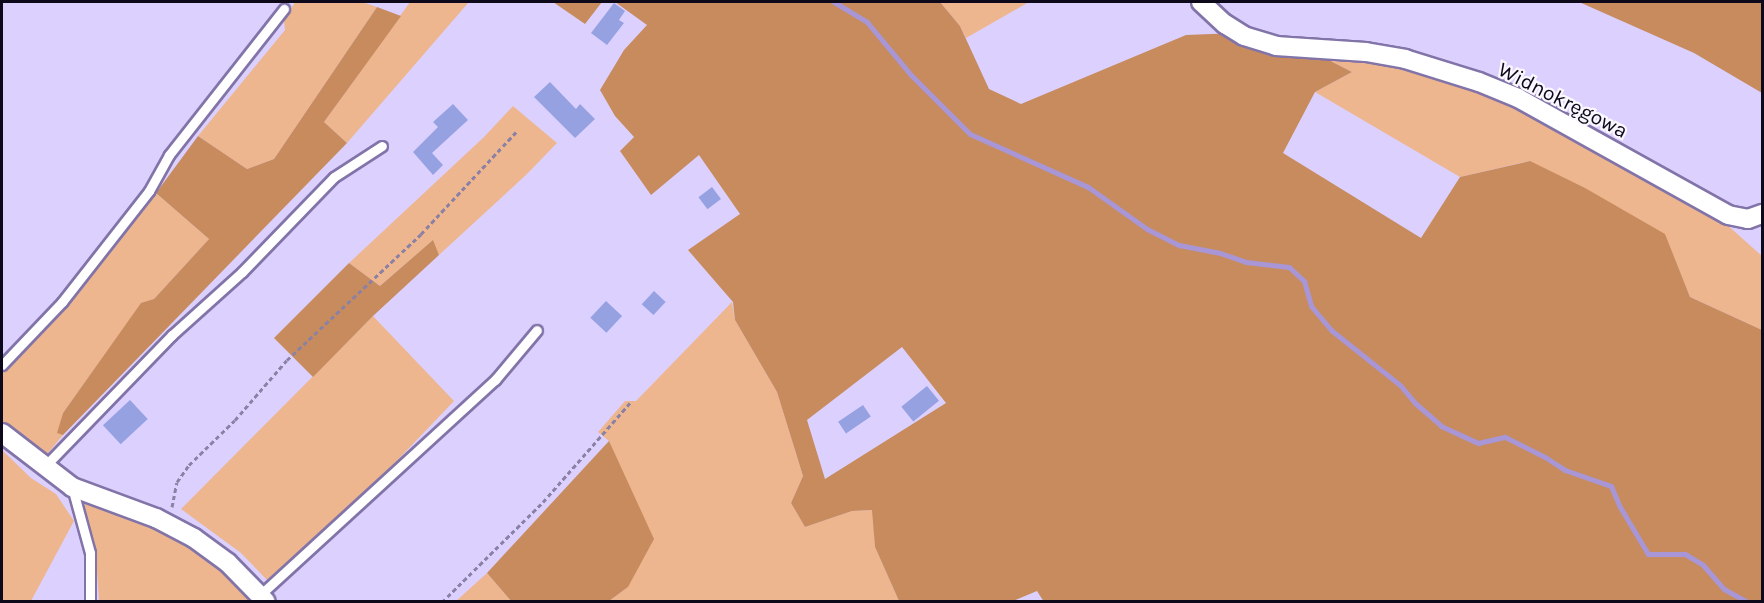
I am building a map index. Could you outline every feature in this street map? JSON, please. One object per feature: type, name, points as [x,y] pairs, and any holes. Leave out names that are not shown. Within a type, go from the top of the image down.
[{"type":"street","name":"Widnokręgowa","points":[[1201,2],[1225,24],[1244,36],[1276,46],[1376,53],[1405,59],[1479,82],[1518,98],[1728,215],[1748,219],[1762,213]]},
{"type":"street","points":[[2,433],[44,467],[79,490],[169,524],[228,563],[263,598]]},
{"type":"lane","points":[[2,365],[62,302],[149,191],[169,155],[284,9]]},
{"type":"lane","points":[[44,467],[172,335],[242,272],[334,177],[382,146]]},
{"type":"lane","points":[[263,598],[495,380],[537,330]]},
{"type":"lane","points":[[79,490],[90,553],[90,602]]},
{"type":"path","points":[[169,524],[177,482],[189,465],[236,420],[287,360],[421,234],[518,130]]},
{"type":"path","points":[[442,602],[543,502],[631,402]]},
{"type":"shaded area","points":[[295,2],[362,2],[377,7],[274,159],[247,169],[198,136],[285,30],[284,21]]},
{"type":"shaded area","points":[[410,2],[469,2],[347,143],[324,122]]},
{"type":"shaded area","points":[[553,2],[602,2],[585,24]]},
{"type":"shaded area","points":[[615,2],[940,2],[960,26],[989,89],[1021,104],[1186,35],[1237,33],[1315,53],[1352,72],[1315,92],[1283,153],[1421,238],[1460,177],[1530,161],[1585,188],[1665,234],[1690,297],[1762,330],[1762,601],[1044,602],[1037,591],[1013,601],[899,601],[875,547],[872,510],[852,511],[805,527],[791,503],[803,476],[777,392],[735,320],[733,302],[688,250],[740,214],[699,155],[651,195],[620,151],[634,137],[615,116],[600,90],[624,50],[647,25]],"holes":[[[902,347],[946,403],[825,479],[807,420]]]},
{"type":"shaded area","points":[[940,2],[1029,2],[966,38],[960,26]]},
{"type":"shaded area","points":[[1579,2],[1762,2],[1762,93],[1694,53]]},
{"type":"shaded area","points":[[377,7],[401,16],[324,122],[347,143],[63,435],[57,433],[63,413],[141,303],[154,299],[209,239],[156,193],[198,136],[247,169],[274,159]]},
{"type":"shaded area","points":[[1315,53],[1390,61],[1506,98],[1706,206],[1762,256],[1762,330],[1690,297],[1664,234],[1529,161],[1460,177],[1315,92],[1352,72]]},
{"type":"shaded area","points":[[513,106],[557,143],[526,175],[439,255],[432,241],[380,286],[349,263],[484,137]]},
{"type":"shaded area","points":[[156,193],[209,239],[154,299],[141,304],[63,413],[58,432],[63,435],[43,459],[2,421],[2,372],[65,304]]},
{"type":"shaded area","points":[[433,240],[439,255],[373,316],[313,377],[274,338],[349,263],[380,286]]},
{"type":"shaded area","points":[[732,302],[735,320],[777,392],[803,476],[791,503],[805,527],[852,511],[873,510],[875,547],[899,601],[609,601],[628,587],[609,441],[598,432],[625,401],[636,401]]},
{"type":"shaded area","points":[[373,316],[454,401],[390,468],[267,580],[241,553],[181,509]]},
{"type":"shaded area","points":[[609,441],[654,539],[628,587],[609,601],[511,601],[487,573]]},
{"type":"shaded area","points":[[2,450],[31,478],[56,494],[74,521],[31,601],[2,601]]},
{"type":"shaded area","points":[[85,501],[147,522],[183,539],[231,575],[256,601],[99,601],[96,556],[84,509]]},
{"type":"shaded area","points":[[487,573],[511,601],[455,602]]},
{"type":"building","points":[[614,3],[625,11],[619,20],[624,23],[607,45],[591,33]]},
{"type":"building","points":[[550,82],[576,109],[580,104],[595,119],[575,138],[534,97]]},
{"type":"building","points":[[453,104],[468,120],[432,153],[443,165],[433,175],[413,152],[438,127],[433,122]]},
{"type":"building","points":[[712,187],[721,199],[707,209],[698,197]]},
{"type":"building","points":[[654,291],[666,302],[653,315],[642,304]]},
{"type":"building","points":[[606,301],[622,316],[606,333],[590,318]]},
{"type":"building","points":[[927,386],[939,401],[913,422],[901,407]]},
{"type":"building","points":[[130,400],[148,419],[121,444],[103,425]]},
{"type":"building","points":[[863,405],[871,417],[846,433],[838,422]]},
{"type":"waterway","points":[[834,2],[867,22],[911,75],[970,134],[1088,187],[1147,229],[1179,245],[1220,253],[1246,262],[1289,267],[1304,281],[1311,306],[1331,330],[1400,385],[1415,403],[1441,426],[1478,443],[1505,437],[1565,470],[1611,486],[1620,507],[1648,554],[1685,554],[1703,565],[1724,589],[1747,602]]}]
